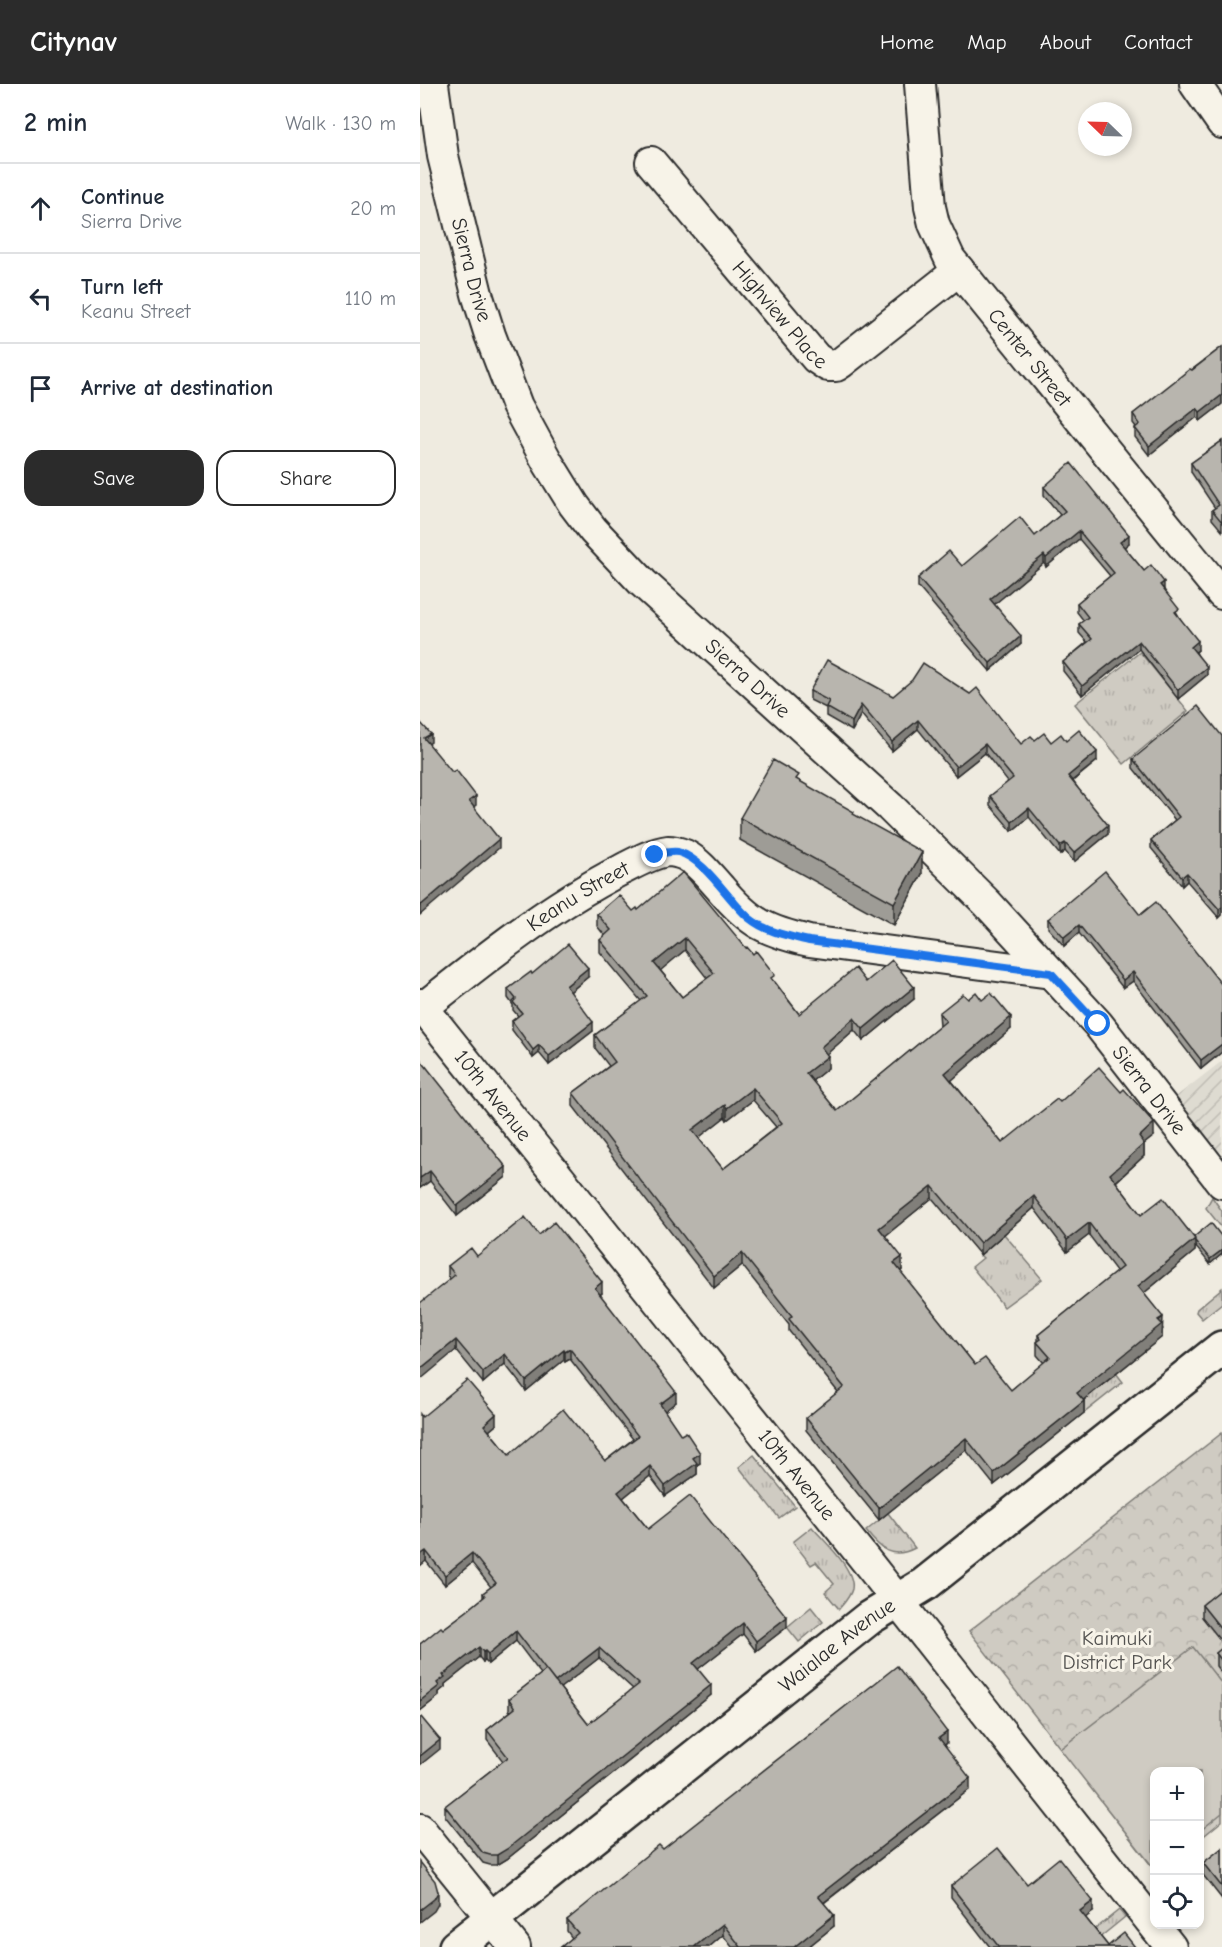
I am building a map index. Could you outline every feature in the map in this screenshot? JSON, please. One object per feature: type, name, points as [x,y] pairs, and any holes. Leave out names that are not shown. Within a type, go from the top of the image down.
[{"type":"main road","name":"Waialae Avenue","points":[[456,1947],[869,1618],[925,1584],[1222,1348]]},
{"type":"street","name":"Sierra Drive","points":[[433,84],[443,156],[477,294],[490,335],[517,406],[574,505],[593,530],[643,583],[890,807],[987,903],[1098,1024],[1222,1183]]},
{"type":"street","name":"Center Street","points":[[920,84],[930,207],[941,242],[959,270],[1222,594]]},
{"type":"street","points":[[1195,84],[1222,123]]},
{"type":"street","name":"Highview Place","points":[[651,162],[816,358],[828,366],[836,366],[842,362],[959,270]]},
{"type":"street","name":"Keanu Street","points":[[421,1007],[554,910],[630,865],[667,851],[681,854],[696,862],[749,918],[760,926],[787,936],[809,941],[1051,973]]},
{"type":"street","name":"10th Avenue","points":[[421,1007],[1171,1947]]},
{"type":"street","points":[[420,1829],[515,1947]]},
{"type":"shaded area","points":[[1222,1061],[1222,1151],[1217,1155],[1173,1099]]},
{"type":"green space","points":[[1140,652],[1188,711],[1124,764],[1075,704]]},
{"type":"green space","points":[[1212,1197],[1222,1211],[1222,1228],[1206,1208]]},
{"type":"green space","points":[[1004,1234],[1042,1279],[1004,1307],[972,1267],[983,1258],[980,1255]]},
{"type":"green space","points":[[1222,1288],[1222,1303],[1202,1319],[1196,1312],[1197,1309]]},
{"type":"green space","points":[[1116,1373],[1123,1382],[1084,1413],[1077,1399]]},
{"type":"green space","name":"Kaimuki District Park","points":[[1222,1433],[1222,1821],[1204,1836],[1204,1767],[1150,1767],[1150,1864],[969,1631]]},
{"type":"green space","points":[[754,1455],[795,1506],[779,1518],[739,1467]]},
{"type":"green space","points":[[888,1513],[915,1548],[900,1553],[887,1551],[866,1531]]},
{"type":"green space","points":[[812,1527],[838,1556],[852,1581],[850,1595],[839,1609],[825,1592],[834,1584],[816,1562],[811,1565],[793,1542]]},
{"type":"green space","points":[[811,1607],[823,1622],[799,1642],[787,1627]]},
{"type":"green space","points":[[1193,1647],[1222,1684],[1222,1813],[1204,1828],[1204,1767],[1150,1767],[1150,1863],[1060,1749]]},
{"type":"green space","points":[[1119,1910],[1125,1917],[1088,1947],[1073,1947]]},
{"type":"building","points":[[1222,347],[1222,395],[1200,412],[1197,408],[1149,446],[1135,428],[1140,424],[1133,414]]},
{"type":"building","points":[[1222,441],[1222,522],[1212,510],[1219,505],[1191,463]]},
{"type":"building","points":[[1071,463],[1129,535],[1120,542],[1144,571],[1151,565],[1164,582],[1160,585],[1179,609],[1175,612],[1198,641],[1191,647],[1207,667],[1178,690],[1139,641],[1082,686],[1063,662],[1092,639],[1079,624],[1088,617],[1077,603],[1114,573],[1079,531],[1046,558],[1044,555],[990,599],[1021,636],[990,663],[918,578],[949,551],[962,566],[1020,517],[1035,536],[1065,511],[1044,487]]},
{"type":"building","points":[[827,660],[893,696],[912,680],[923,663],[970,694],[977,688],[1021,744],[1031,736],[1035,740],[1044,733],[1051,742],[1061,734],[1066,741],[1079,730],[1097,752],[1068,776],[1108,825],[1074,853],[1065,843],[1060,846],[1029,808],[1012,822],[990,796],[1013,778],[985,744],[956,767],[918,720],[892,742],[861,705],[852,722],[826,707],[829,701],[810,691]]},
{"type":"building","points":[[1198,706],[1222,736],[1222,907],[1219,909],[1187,873],[1182,877],[1151,840],[1179,817],[1133,759]]},
{"type":"building","points":[[420,722],[431,734],[424,738],[452,772],[456,770],[476,796],[469,801],[499,839],[420,906]]},
{"type":"building","points":[[773,760],[799,775],[796,779],[922,852],[894,903],[740,818]]},
{"type":"building","points":[[1105,871],[1140,915],[1156,902],[1222,985],[1222,1044],[1201,1060],[1133,972],[1123,980],[1079,925],[1064,937],[1048,919]]},
{"type":"building","points":[[683,872],[746,948],[753,954],[756,951],[775,975],[771,978],[799,1014],[855,968],[866,982],[892,960],[914,987],[863,1029],[854,1018],[821,1047],[828,1056],[806,1073],[837,1111],[946,1021],[939,1013],[963,994],[968,999],[976,992],[982,1000],[991,993],[1011,1017],[945,1073],[1002,1143],[1057,1099],[1060,1102],[1099,1067],[1121,1092],[1124,1089],[1154,1123],[1139,1137],[1144,1144],[1110,1174],[1141,1215],[1163,1198],[1195,1239],[1138,1286],[1163,1317],[1158,1320],[1162,1324],[1077,1393],[1084,1401],[994,1473],[966,1438],[879,1508],[806,1418],[844,1387],[789,1319],[792,1316],[742,1253],[714,1276],[573,1093],[615,1062],[595,1035],[647,996],[600,940],[611,930],[597,914],[619,895],[633,911],[637,908],[638,910]],"holes":[[[685,938],[714,973],[682,997],[654,963]],[[753,1088],[782,1123],[723,1169],[692,1130],[725,1105],[727,1108]],[[932,1186],[980,1243],[1034,1196],[1067,1240],[1089,1223],[1122,1267],[1038,1335],[1041,1339],[1037,1342],[1050,1357],[1011,1390],[985,1358],[975,1365],[894,1263],[902,1257],[879,1228]]]},
{"type":"building","points":[[568,944],[588,968],[566,986],[593,1022],[549,1056],[539,1045],[533,1050],[512,1021],[522,1013],[513,1002],[516,999],[508,989],[531,972],[532,974]]},
{"type":"building","points":[[420,1059],[506,1167],[457,1206],[430,1171],[420,1178]]},
{"type":"building","points":[[525,1217],[539,1235],[554,1222],[602,1282],[595,1288],[676,1392],[660,1404],[681,1435],[686,1432],[700,1453],[693,1458],[697,1463],[665,1486],[650,1466],[618,1492],[648,1529],[690,1496],[787,1617],[756,1641],[743,1623],[693,1663],[711,1685],[507,1849],[497,1855],[490,1855],[483,1853],[445,1806],[508,1757],[487,1730],[515,1708],[509,1699],[546,1670],[516,1631],[488,1654],[479,1647],[443,1675],[445,1677],[437,1683],[439,1686],[420,1701],[420,1644],[441,1627],[443,1629],[467,1611],[485,1596],[483,1593],[496,1583],[472,1553],[445,1575],[426,1551],[420,1555],[420,1414],[422,1417],[467,1380],[496,1414],[484,1425],[509,1455],[563,1409],[605,1461],[638,1436],[570,1349],[565,1352],[564,1350],[526,1381],[505,1354],[483,1372],[456,1340],[420,1369],[420,1303],[455,1275],[448,1266],[471,1248],[477,1256]],"holes":[[[599,1648],[639,1684],[588,1724],[555,1682]]]},
{"type":"building","points":[[1211,1223],[1222,1237],[1222,1250],[1210,1259],[1194,1237]]},
{"type":"building","points":[[1222,1589],[1222,1630],[1202,1605]]},
{"type":"building","points":[[1222,1648],[1222,1661],[1216,1653]]},
{"type":"building","points":[[897,1666],[947,1732],[939,1738],[970,1778],[818,1896],[834,1915],[794,1947],[741,1947],[723,1924],[694,1947],[561,1947],[578,1933],[567,1920],[659,1845],[663,1849]]},
{"type":"building","points":[[420,1718],[440,1740],[420,1756]]},
{"type":"building","points":[[998,1848],[1027,1884],[1059,1858],[1093,1901],[1080,1911],[1108,1946],[1124,1933],[1135,1947],[999,1947],[951,1886]]},
{"type":"building","points":[[1222,1848],[1222,1887],[1204,1864]]},
{"type":"building","points":[[420,1862],[435,1881],[438,1892],[434,1899],[420,1910]]},
{"type":"route","points":[[655,855],[667,851],[686,855],[700,866],[749,918],[760,926],[787,936],[809,941],[1051,973],[1098,1024]]}]
